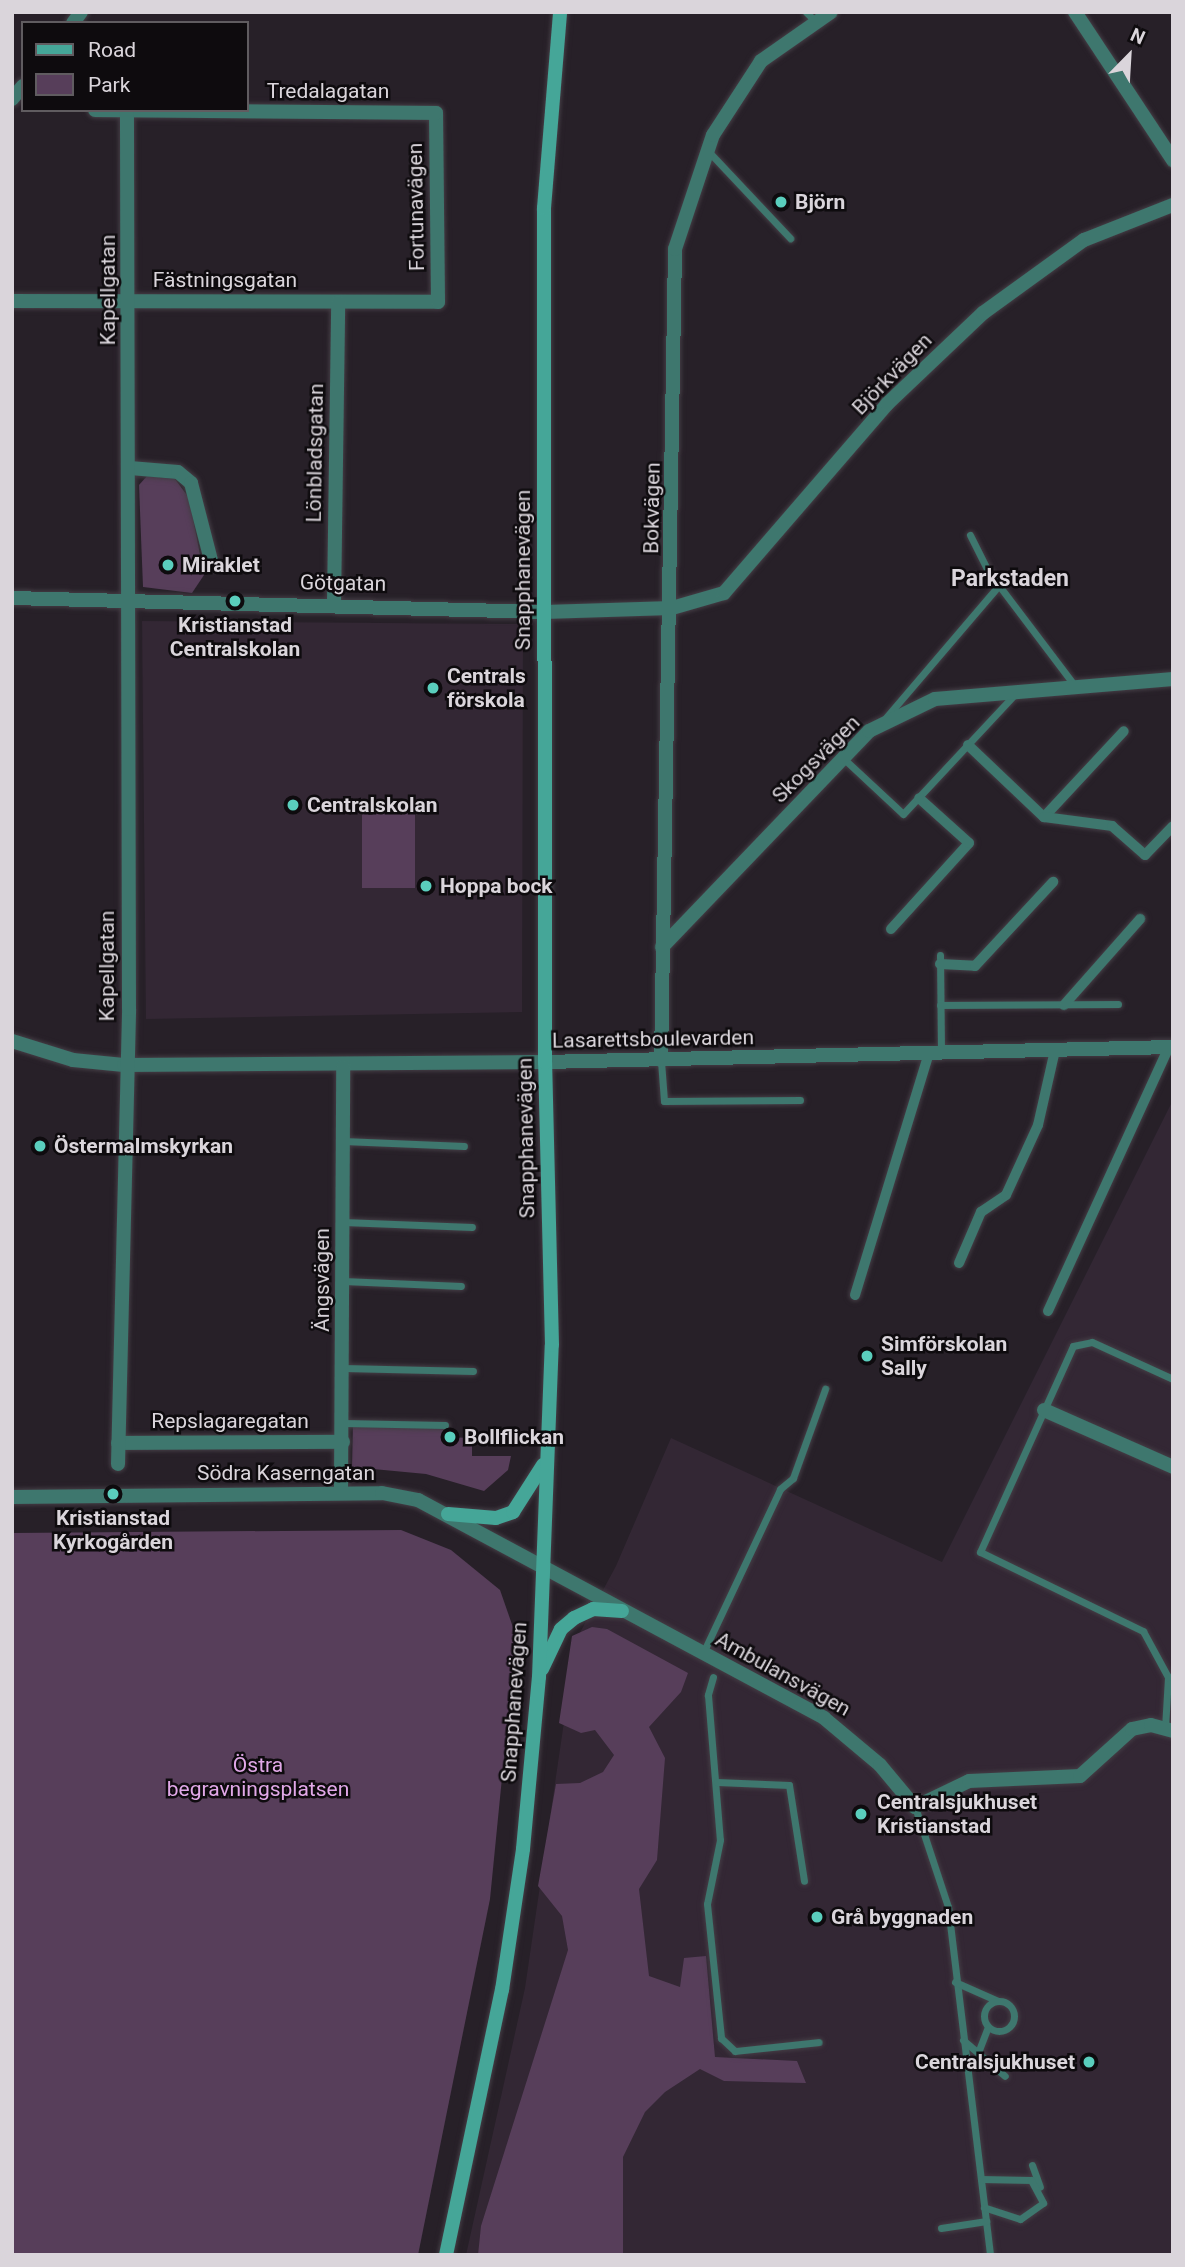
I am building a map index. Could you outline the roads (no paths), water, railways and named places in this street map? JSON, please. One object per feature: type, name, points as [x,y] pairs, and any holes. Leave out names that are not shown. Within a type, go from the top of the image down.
[{"type":"main road","name":"Snapphanevägen","points":[[446,2255],[504,1977],[539,1677],[552,1345],[545,1062],[544,208],[560,12]]},
{"type":"main road","points":[[448,1514],[496,1518],[513,1512],[547,1458]]},
{"type":"main road","points":[[539,1677],[561,1629],[574,1618],[593,1609],[622,1611]]},
{"type":"street","name":"Bokvägen","points":[[661,1060],[672,608],[676,249],[708,150],[761,61],[811,17],[831,12]]},
{"type":"street","points":[[1075,12],[1173,160]]},
{"type":"street","name":"Tredalagatan","points":[[127,112],[436,113]]},
{"type":"street","name":"Kapellgatan","points":[[118,1464],[130,599],[127,112]]},
{"type":"street","name":"Fortunavägen","points":[[436,113],[438,302]]},
{"type":"street","name":"Björkvägen","points":[[672,608],[724,593],[887,404],[983,313],[1084,240],[1173,205]]},
{"type":"street","name":"Fästningsgatan","points":[[12,301],[438,302]]},
{"type":"street","name":"Lönbladsgatan","points":[[334,604],[338,302]]},
{"type":"street","points":[[130,468],[178,472],[191,483],[212,564]]},
{"type":"street","name":"Götgatan","points":[[12,598],[334,604],[544,612],[672,608]]},
{"type":"street","name":"Skogsvägen","points":[[662,947],[843,758],[878,727],[935,699],[1173,679]]},
{"type":"street","points":[[1044,817],[1124,730]]},
{"type":"street","points":[[968,745],[1044,817],[1112,826],[1145,855],[1173,826]]},
{"type":"street","points":[[891,929],[968,843],[919,798]]},
{"type":"street","points":[[940,960],[975,966],[1052,882]]},
{"type":"street","points":[[1064,1005],[1140,919]]},
{"type":"street","name":"Lasarettsboulevarden","points":[[12,1041],[73,1060],[124,1065],[343,1067],[1171,1047]]},
{"type":"street","points":[[1048,1311],[1171,1047]]},
{"type":"street","points":[[959,1263],[981,1212],[1006,1195],[1032,1136],[1055,1050]]},
{"type":"street","points":[[855,1295],[935,1053]]},
{"type":"street","name":"Ängsvägen","points":[[341,1492],[343,1067]]},
{"type":"street","points":[[1044,1410],[1173,1467]]},
{"type":"street","name":"Repslagaregatan","points":[[118,1443],[343,1442]]},
{"type":"street","name":"Södra Kaserngatan","points":[[12,1497],[341,1492],[406,1497],[448,1514],[543,1564]]},
{"type":"street","name":"Ambulansvägen","points":[[543,1564],[622,1611],[847,1734],[915,1807]]},
{"type":"street","points":[[915,1807],[969,1781],[1080,1776],[1132,1730],[1169,1730]]},
{"type":"lane","points":[[708,150],[790,238]]},
{"type":"lane","points":[[970,535],[999,586],[1076,687]]},
{"type":"lane","points":[[878,727],[999,586]]},
{"type":"lane","points":[[843,758],[903,814],[1017,692]]},
{"type":"lane","points":[[935,1053],[940,1005],[940,960]]},
{"type":"lane","points":[[940,1005],[1118,1004]]},
{"type":"lane","points":[[661,1060],[664,1101],[800,1100]]},
{"type":"lane","points":[[343,1141],[464,1146]]},
{"type":"lane","points":[[343,1222],[472,1227]]},
{"type":"lane","points":[[343,1281],[461,1286]]},
{"type":"lane","points":[[1169,1730],[1168,1677],[1143,1631],[980,1552],[1073,1346],[1092,1342],[1173,1379]]},
{"type":"lane","points":[[343,1368],[473,1371]]},
{"type":"lane","points":[[703,1654],[780,1489],[793,1478],[825,1389]]},
{"type":"lane","points":[[343,1423],[445,1425]]},
{"type":"lane","points":[[713,1677],[708,1695],[720,1840],[708,1903],[721,2038],[734,2051],[819,2042]]},
{"type":"lane","points":[[717,1782],[789,1785],[804,1881]]},
{"type":"lane","name":"Ambulansvägen","points":[[915,1807],[948,1908],[990,2255]]},
{"type":"lane","points":[[956,1982],[1011,2007],[1012,2024],[997,2032],[988,2027]]},
{"type":"lane","points":[[979,2050],[988,2027],[986,2010],[998,2001]]},
{"type":"lane","points":[[963,2040],[979,2050],[1005,2076]]},
{"type":"lane","points":[[984,2207],[1003,2217],[1032,2215],[1043,2203],[1032,2165]]},
{"type":"lane","points":[[981,2179],[1021,2177],[1040,2188]]},
{"type":"lane","points":[[941,2228],[986,2221]]},
{"type":"place","name":"Björn","points":[[781,202]]},
{"type":"place","name":"Miraklet","points":[[168,565]]},
{"type":"place","name":"Kristianstad Centralskolan","points":[[235,601]]},
{"type":"place","name":"Centrals förskola","points":[[433,688]]},
{"type":"place","name":"Centralskolan","points":[[293,805]]},
{"type":"place","name":"Hoppa bock","points":[[426,886]]},
{"type":"place","name":"Östermalmskyrkan","points":[[40,1146]]},
{"type":"place","name":"Simförskolan Sally","points":[[867,1356]]},
{"type":"place","name":"Bollflickan","points":[[450,1437]]},
{"type":"place","name":"Kristianstad Kyrkogården","points":[[113,1494]]},
{"type":"place","name":"Centralsjukhuset Kristianstad","points":[[861,1814]]},
{"type":"place","name":"Grå byggnaden","points":[[817,1917]]},
{"type":"place","name":"Centralsjukhuset","points":[[1089,2062]]},
{"type":"district","name":"Parkstaden","points":[[1010,579]]},
{"type":"park label","name":"Östra begravningsplatsen","points":[[258,1777]]}]
